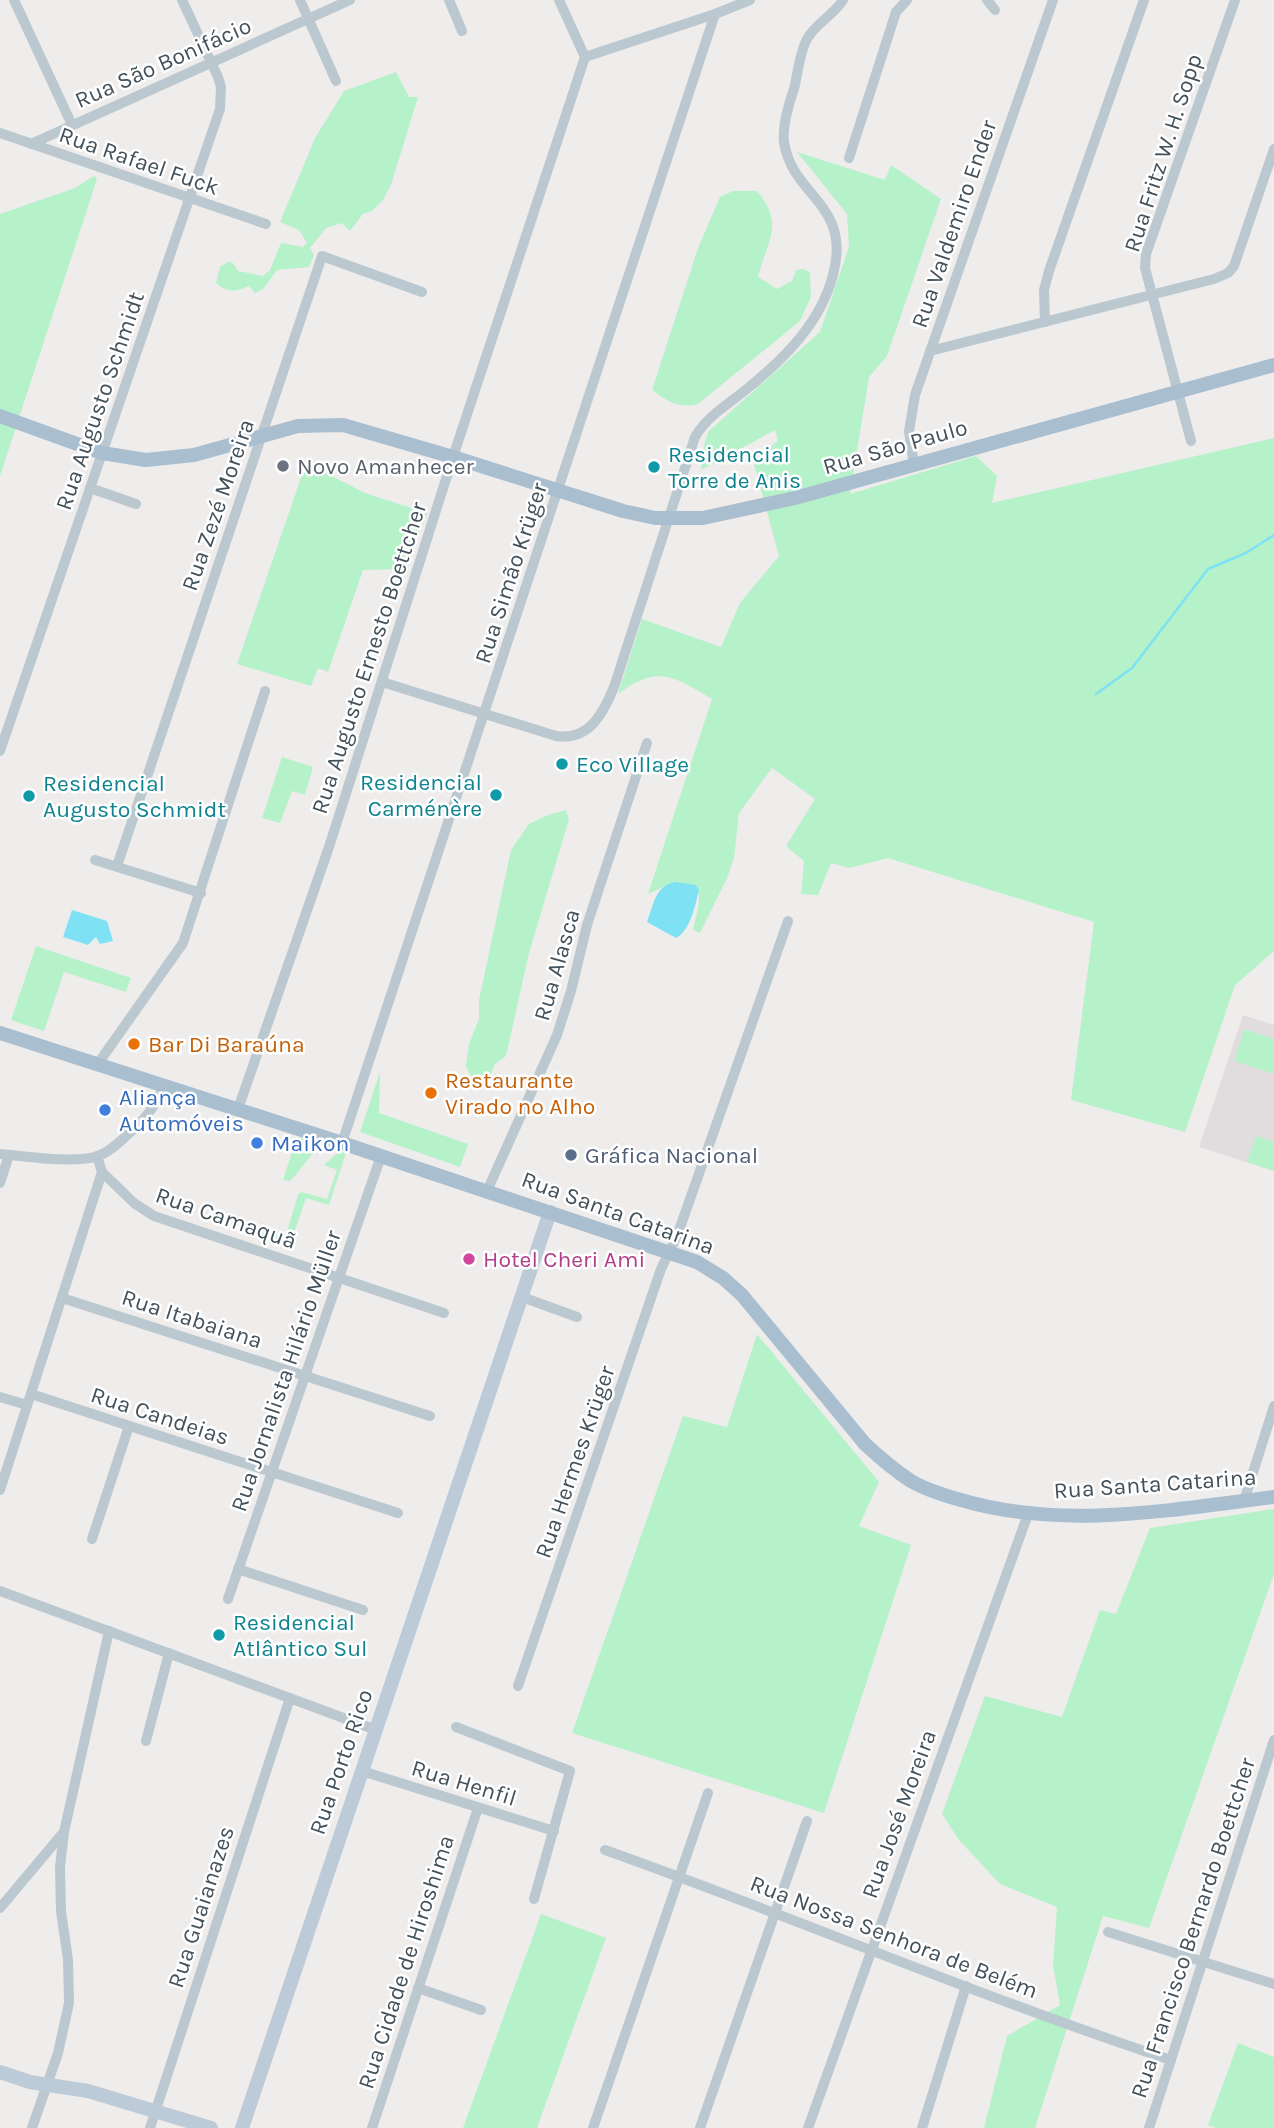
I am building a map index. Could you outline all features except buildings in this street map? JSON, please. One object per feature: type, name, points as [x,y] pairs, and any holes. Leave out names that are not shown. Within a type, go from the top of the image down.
[{"type":"main road","name":"Rua São Paulo","points":[[0,416],[102,453],[146,460],[179,458],[298,426],[343,425],[639,516],[667,519],[703,518],[758,508],[1274,365]]},
{"type":"main road","name":"Rua Santa Catarina","points":[[0,1033],[669,1251],[710,1269],[732,1284],[865,1444],[911,1481],[941,1494],[974,1504],[1028,1514],[1094,1516],[1274,1497]]},
{"type":"main road","name":"Rua Porto Rico","points":[[242,2128],[551,1212]]},
{"type":"main road","points":[[0,2072],[18,2079],[88,2091],[211,2128]]},
{"type":"street","points":[[14,0],[72,125]]},
{"type":"street","name":"Rua Augusto Schmidt","points":[[0,751],[220,109],[220,87],[182,0]]},
{"type":"street","points":[[300,0],[336,81]]},
{"type":"street","name":"Rua São Bonifácio","points":[[31,144],[350,0]]},
{"type":"street","points":[[449,0],[462,31]]},
{"type":"street","points":[[559,0],[585,57],[750,0]]},
{"type":"street","points":[[382,682],[556,737],[575,736],[590,728],[604,710],[614,687],[692,444],[700,428],[707,419],[747,389],[789,351],[816,314],[832,278],[838,246],[835,230],[829,216],[789,157],[783,134],[804,46],[813,30],[843,0]]},
{"type":"street","points":[[849,158],[896,12],[907,0]]},
{"type":"street","points":[[987,0],[995,10]]},
{"type":"street","name":"Rua Valdemiro Ender","points":[[914,465],[909,430],[910,414],[1053,0]]},
{"type":"street","points":[[1045,322],[1044,290],[1049,271],[1144,0]]},
{"type":"street","name":"Rua Fritz W. H. Sopp","points":[[1191,441],[1151,295],[1145,268],[1146,254],[1235,0]]},
{"type":"street","name":"Rua Simão Krüger","points":[[342,1143],[715,14]]},
{"type":"street","name":"Rua Augusto Ernesto Boettcher","points":[[238,1109],[329,847],[453,457],[585,57]]},
{"type":"street","name":"Rua Rafael Fuck","points":[[0,133],[265,225]]},
{"type":"street","points":[[930,351],[1214,279],[1228,273],[1234,266],[1274,149]]},
{"type":"street","name":"Rua Zezé Moreira","points":[[117,866],[322,256],[422,292]]},
{"type":"street","points":[[90,488],[136,504]]},
{"type":"street","points":[[97,1065],[178,953],[188,931],[265,691]]},
{"type":"street","name":"Rua Alasca","points":[[487,1191],[557,1035],[587,925],[647,743]]},
{"type":"street","points":[[95,860],[201,893]]},
{"type":"street","name":"Rua Hermes Krüger","points":[[518,1686],[657,1282],[788,921]]},
{"type":"street","points":[[0,1183],[5,1154],[68,1158],[97,1156],[115,1145],[145,1118],[164,1086]]},
{"type":"street","name":"Rua Camaquã","points":[[97,1156],[102,1172],[134,1203],[154,1216],[444,1313]]},
{"type":"street","name":"Rua Jornalista Hilário Müller","points":[[228,1599],[381,1156]]},
{"type":"street","points":[[0,1490],[102,1172]]},
{"type":"street","points":[[522,1297],[577,1317]]},
{"type":"street","name":"Rua Itabaiana","points":[[62,1298],[430,1416]]},
{"type":"street","name":"Rua Candeias","points":[[31,1394],[398,1513]]},
{"type":"street","points":[[0,1397],[27,1405]]},
{"type":"street","points":[[1244,1501],[1274,1406]]},
{"type":"street","points":[[92,1539],[129,1426]]},
{"type":"street","name":"Rua José Moreira","points":[[808,2128],[1028,1514]]},
{"type":"street","points":[[238,1569],[363,1610]]},
{"type":"street","points":[[0,1591],[376,1730]]},
{"type":"street","points":[[32,2128],[62,2035],[70,1991],[59,1883],[64,1832],[109,1631]]},
{"type":"street","points":[[146,1741],[169,1653]]},
{"type":"street","name":"Rua Guaianazes","points":[[150,2128],[290,1698]]},
{"type":"street","points":[[456,1727],[569,1770],[534,1899]]},
{"type":"street","name":"Rua Francisco Bernardo Boettcher","points":[[1149,2128],[1274,1741]]},
{"type":"street","name":"Rua Henfil","points":[[362,1772],[554,1831]]},
{"type":"street","points":[[593,2128],[708,1793]]},
{"type":"street","name":"Rua Cidade de Hiroshima","points":[[372,2128],[478,1808]]},
{"type":"street","points":[[700,2128],[807,1821]]},
{"type":"street","points":[[0,1908],[64,1832]]},
{"type":"street","name":"Rua Nossa Senhora de Belém","points":[[605,1850],[775,1912],[1076,2028],[1171,2060]]},
{"type":"street","points":[[1108,1932],[1274,1984]]},
{"type":"street","points":[[922,2128],[967,1986]]},
{"type":"street","points":[[418,1988],[481,2010]]},
{"type":"shaded area","points":[[1243,1015],[1274,1025],[1274,1171],[1199,1147]]},
{"type":"green space","points":[[396,72],[409,97],[418,97],[391,185],[383,200],[372,211],[363,214],[350,231],[342,223],[326,228],[310,248],[314,255],[309,267],[277,270],[263,289],[255,293],[249,286],[232,290],[224,289],[216,283],[220,267],[228,262],[233,263],[238,271],[263,276],[270,270],[281,243],[303,247],[307,243],[299,230],[280,222],[315,138],[344,91]]},
{"type":"green space","points":[[797,152],[885,180],[891,165],[941,199],[887,356],[869,377],[850,494],[976,456],[997,476],[992,503],[1274,438],[1274,951],[1235,985],[1185,1132],[1071,1100],[1094,922],[888,858],[849,868],[831,863],[818,895],[801,894],[804,861],[786,846],[815,799],[772,768],[739,813],[734,858],[700,933],[693,929],[699,901],[696,885],[671,885],[648,894],[712,699],[676,679],[655,676],[644,679],[618,694],[642,619],[721,647],[740,603],[779,556],[754,464],[778,440],[775,430],[701,470],[704,445],[709,431],[820,332],[849,247],[847,214]]},
{"type":"green space","points":[[94,176],[97,179],[0,476],[0,214],[75,188]]},
{"type":"green space","points":[[733,191],[757,191],[770,213],[771,233],[758,277],[777,289],[792,281],[796,270],[803,269],[810,272],[811,297],[800,321],[698,404],[679,405],[652,390],[698,248],[720,197]]},
{"type":"green space","points":[[306,463],[365,493],[427,513],[405,569],[363,570],[328,672],[318,668],[311,686],[237,664]]},
{"type":"green space","points":[[282,757],[313,767],[305,795],[292,791],[280,823],[262,818]]},
{"type":"green space","points":[[566,810],[569,819],[529,953],[506,1056],[495,1064],[486,1087],[473,1082],[466,1065],[469,1044],[479,1019],[479,1000],[511,850],[529,824]]},
{"type":"green space","points":[[36,946],[131,978],[126,992],[64,972],[44,1031],[11,1020]]},
{"type":"green space","points":[[1244,1029],[1274,1039],[1274,1074],[1234,1061]]},
{"type":"green space","points":[[380,1072],[379,1113],[468,1144],[460,1167],[360,1132]]},
{"type":"green space","points":[[1256,1136],[1274,1142],[1274,1171],[1247,1162]]},
{"type":"green space","points":[[297,1137],[311,1143],[314,1152],[293,1178],[289,1181],[283,1180]]},
{"type":"green space","points":[[340,1151],[346,1153],[329,1205],[306,1198],[289,1248],[258,1238],[261,1229],[280,1236],[286,1235],[301,1192],[327,1199],[337,1170],[324,1165]]},
{"type":"green space","points":[[757,1334],[879,1482],[859,1526],[911,1545],[824,1813],[572,1733],[683,1416],[727,1427]]},
{"type":"green space","points":[[1274,1509],[1274,1574],[1149,1928],[1103,1916],[1035,2128],[984,2128],[1007,2036],[1060,2005],[1053,1965],[1057,1907],[1000,1884],[959,1840],[942,1814],[985,1696],[1062,1717],[1100,1610],[1116,1614],[1150,1528]]},
{"type":"green space","points":[[541,1914],[606,1938],[537,2128],[463,2128]]},
{"type":"green space","points":[[1238,2043],[1274,2057],[1274,2128],[1216,2128],[1208,2125]]},
{"type":"water","points":[[675,882],[696,885],[699,890],[689,923],[676,938],[647,922],[659,892]]},
{"type":"water","points":[[72,910],[107,921],[113,941],[100,944],[96,937],[88,945],[63,937]]},
{"type":"waterway","points":[[1096,694],[1132,668],[1208,569],[1246,553],[1274,535]]},
{"type":"place","name":"Novo Amanhecer","points":[[283,466]]},
{"type":"place","name":"Residencial Torre de Anis","points":[[654,467]]},
{"type":"place","name":"Eco Village","points":[[562,764]]},
{"type":"place","name":"Residencial Carménère","points":[[496,795]]},
{"type":"place","name":"Residencial Augusto Schmidt","points":[[29,796]]},
{"type":"place","name":"Bar Di Baraúna","points":[[134,1044]]},
{"type":"place","name":"Restaurante Virado no Alho","points":[[431,1093]]},
{"type":"place","name":"Aliança Automóveis","points":[[105,1110]]},
{"type":"place","name":"Maikon","points":[[257,1143]]},
{"type":"place","name":"Gráfica Nacional","points":[[571,1155]]},
{"type":"place","name":"Hotel Cheri Ami","points":[[469,1259]]},
{"type":"place","name":"Residencial Atlântico Sul","points":[[219,1635]]}]
